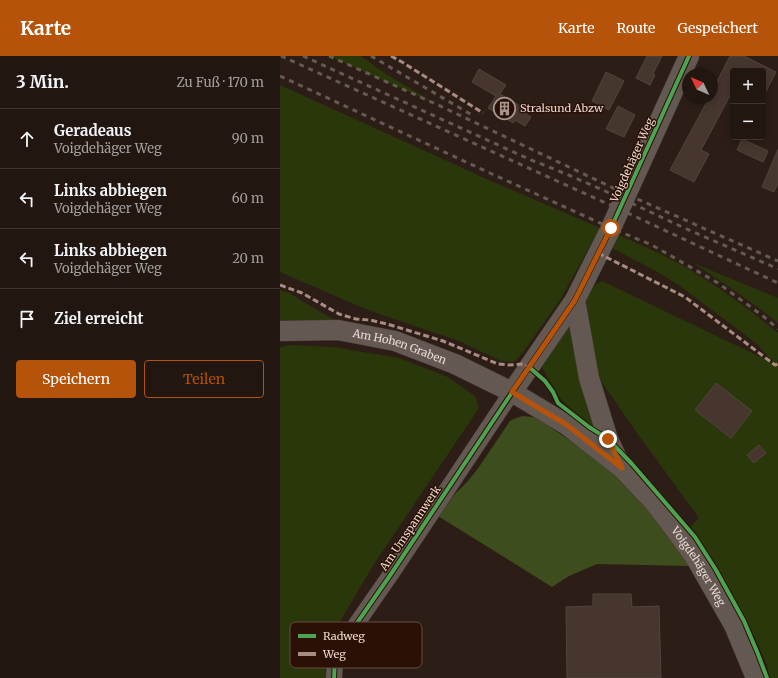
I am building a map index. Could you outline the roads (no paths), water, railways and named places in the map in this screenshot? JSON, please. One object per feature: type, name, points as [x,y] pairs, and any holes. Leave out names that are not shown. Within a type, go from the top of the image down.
[{"type":"street","name":"Voigdehäger Weg","points":[[689,56],[611,228],[575,300],[512,392],[567,425],[622,468],[654,502],[697,560],[734,625],[756,678]]},
{"type":"street","name":"Voigdehäger Weg","points":[[575,300],[589,378],[608,439],[622,468]]},
{"type":"street","name":"Am Hohen Graben","points":[[280,331],[338,330],[395,341],[455,364],[512,392]]},
{"type":"street","name":"Am Umspannwerk","points":[[358,622],[512,392]]},
{"type":"street","name":"Am Umspannwerk","points":[[334,668],[334,678]]},
{"type":"railway","points":[[281,56],[619,209],[778,283]]},
{"type":"railway","points":[[303,56],[531,160],[587,183],[778,269]]},
{"type":"railway","points":[[329,56],[438,105],[626,194],[778,261]]},
{"type":"railway","points":[[371,56],[472,115]]},
{"type":"railway","points":[[280,76],[492,174],[652,245],[718,283],[778,329]]},
{"type":"place","name":"Stralsund Abzw","points":[[505,108]]}]
